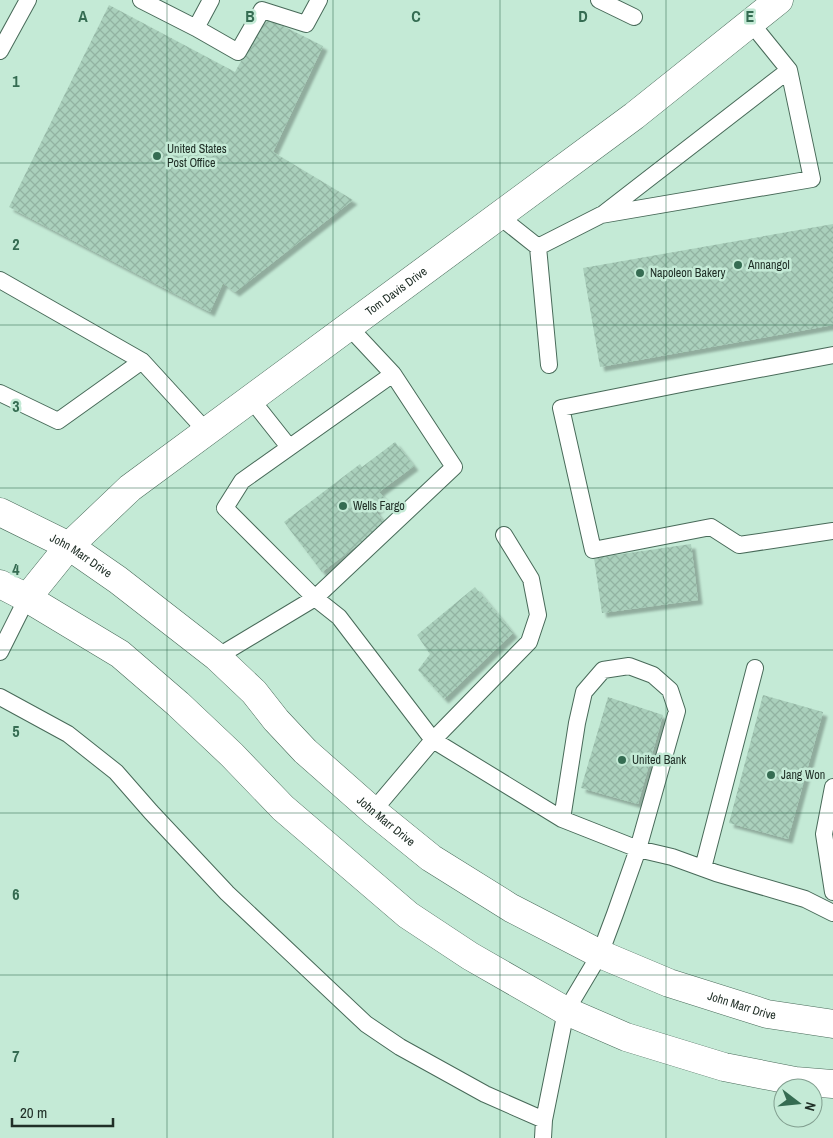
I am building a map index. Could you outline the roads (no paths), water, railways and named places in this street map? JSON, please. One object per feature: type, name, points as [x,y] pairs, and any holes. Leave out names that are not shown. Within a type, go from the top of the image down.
[{"type":"street","name":"Tom Davis Drive","points":[[27,598],[69,546],[130,488],[634,116],[779,0]]},
{"type":"street","name":"John Marr Drive","points":[[0,512],[69,546],[106,570],[217,658],[254,692],[276,720],[305,751],[373,811],[431,858],[503,903],[600,954],[669,983],[767,1014],[833,1024]]},
{"type":"street","points":[[0,584],[27,598],[120,654],[178,704],[232,755],[283,808],[408,915],[470,956],[566,1010],[626,1037],[724,1067],[795,1081],[833,1084]]},
{"type":"lane","points":[[0,51],[28,0]]},
{"type":"lane","points":[[141,0],[238,52],[262,10],[306,24],[319,0]]},
{"type":"lane","points":[[196,28],[211,0]]},
{"type":"lane","points":[[599,0],[634,17]]},
{"type":"lane","points":[[601,215],[812,179],[789,70],[751,23]]},
{"type":"lane","points":[[538,247],[601,215],[789,70]]},
{"type":"lane","points":[[499,216],[538,247],[549,365]]},
{"type":"lane","points":[[0,280],[142,361],[208,432]]},
{"type":"lane","points":[[217,658],[315,598],[454,467],[393,374],[349,327]]},
{"type":"lane","points":[[833,355],[561,408],[592,550],[711,527],[738,545],[833,532]]},
{"type":"lane","points":[[0,393],[58,421],[142,361]]},
{"type":"lane","points":[[393,374],[242,481],[225,508],[315,598],[339,617],[433,740],[460,758],[562,819],[638,849],[672,857],[716,873],[805,899],[833,913]]},
{"type":"lane","points":[[251,399],[289,447]]},
{"type":"lane","points":[[373,811],[433,740],[529,642],[538,615],[531,579],[504,535]]},
{"type":"lane","points":[[0,652],[27,598]]},
{"type":"lane","points":[[542,1138],[566,1010],[600,954],[638,849],[677,711],[670,690],[653,675],[629,666],[603,670],[584,692],[577,723],[562,819]]},
{"type":"lane","points":[[703,868],[755,668]]},
{"type":"lane","points":[[0,697],[68,734],[116,772],[227,893],[366,1024],[400,1047],[485,1094],[544,1120]]},
{"type":"lane","points":[[833,787],[824,834],[833,892]]},
{"type":"place","name":"United States Post Office","points":[[157,156]]},
{"type":"place","name":"Annangol","points":[[738,265]]},
{"type":"place","name":"Napoleon Bakery","points":[[640,273]]},
{"type":"place","name":"Wells Fargo","points":[[343,506]]},
{"type":"place","name":"United Bank","points":[[622,760]]},
{"type":"place","name":"Jang Won","points":[[771,775]]}]
